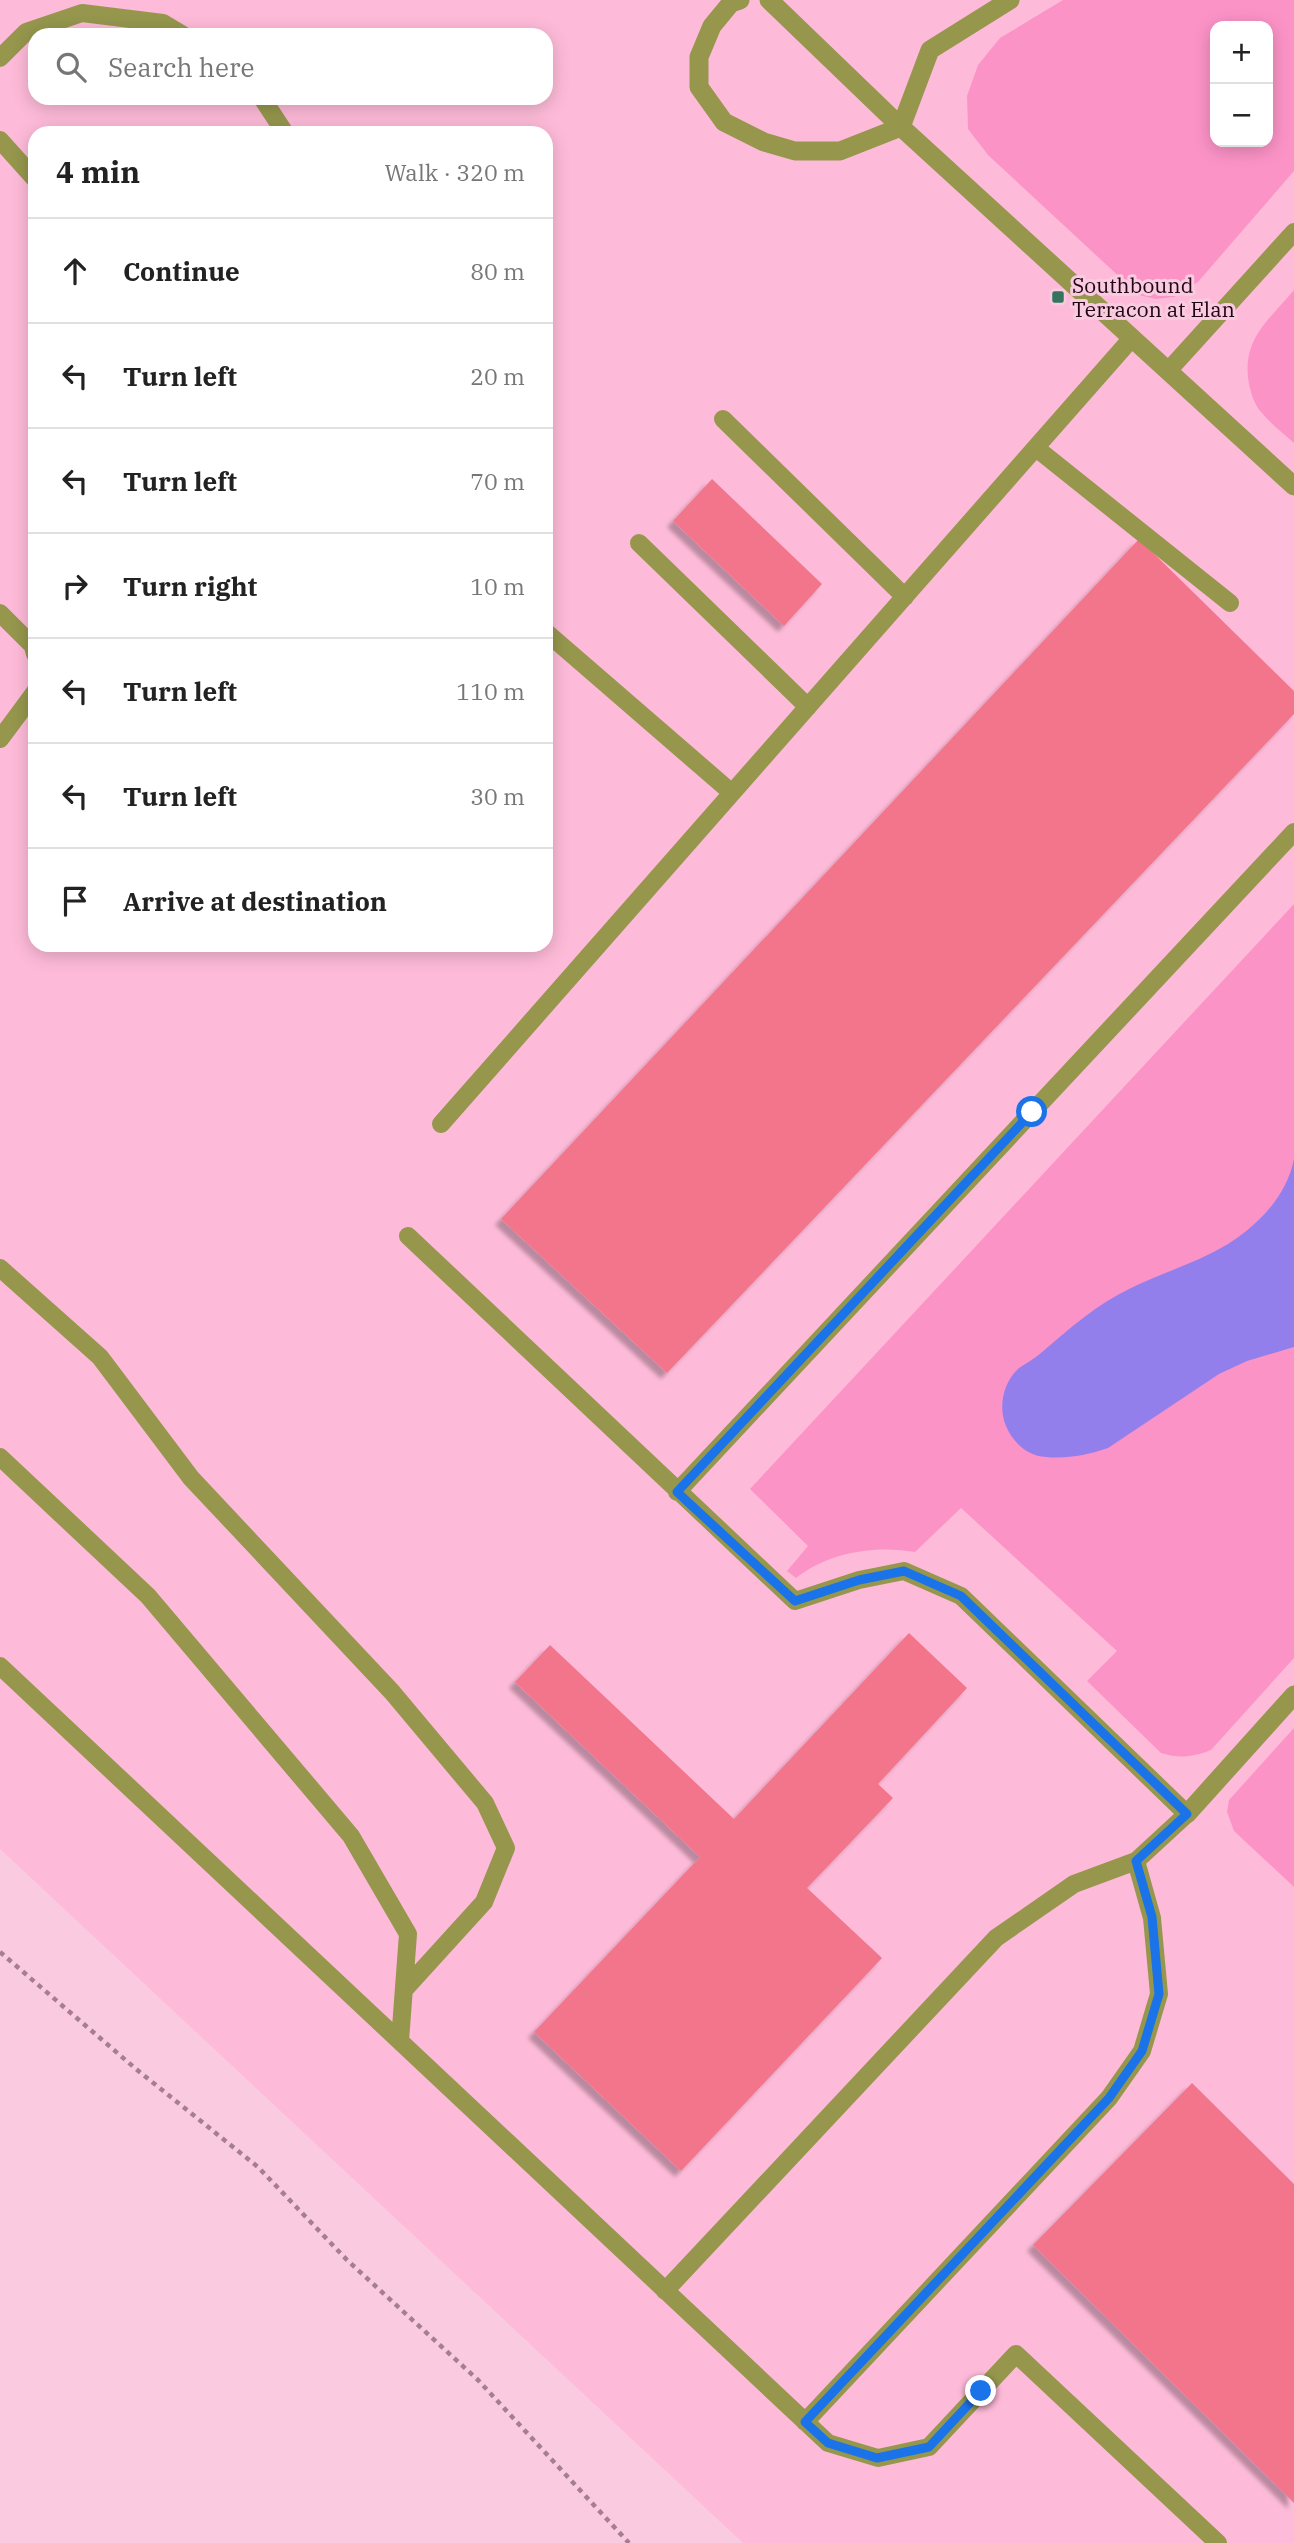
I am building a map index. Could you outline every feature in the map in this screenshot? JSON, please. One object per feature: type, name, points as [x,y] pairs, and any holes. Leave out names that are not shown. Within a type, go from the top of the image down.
[{"type":"street","points":[[740,0],[731,3],[712,26],[699,57],[699,87],[724,122],[764,142],[794,150],[840,151],[901,127],[930,50],[1010,0]]},
{"type":"street","points":[[769,0],[901,127],[1294,486]]},
{"type":"street","points":[[1187,1814],[1294,1695]]},
{"type":"lane","points":[[38,28],[82,13],[163,23],[171,28]]},
{"type":"lane","points":[[0,58],[28,31]]},
{"type":"lane","points":[[267,105],[280,126]]},
{"type":"lane","points":[[0,140],[28,171]]},
{"type":"lane","points":[[1168,371],[1294,233]]},
{"type":"lane","points":[[441,1124],[1132,338]]},
{"type":"lane","points":[[723,419],[905,597]]},
{"type":"lane","points":[[1036,448],[1230,603]]},
{"type":"lane","points":[[639,543],[807,707]]},
{"type":"lane","points":[[0,613],[28,641]]},
{"type":"lane","points":[[553,638],[732,793]]},
{"type":"lane","points":[[0,739],[28,701]]},
{"type":"lane","points":[[677,1492],[1294,832]]},
{"type":"lane","points":[[408,1236],[795,1601],[859,1580],[904,1571],[961,1596],[1187,1814],[1136,1861],[1074,1884],[996,1938],[665,2291]]},
{"type":"lane","points":[[0,1268],[100,1357],[191,1478],[392,1692],[485,1803],[506,1848],[484,1902],[404,1990]]},
{"type":"lane","points":[[0,1457],[148,1596],[351,1836],[408,1934],[400,2041]]},
{"type":"lane","points":[[0,1666],[828,2443],[877,2458],[929,2447],[1016,2354],[1218,2543]]},
{"type":"lane","points":[[805,2422],[1109,2098],[1142,2051],[1159,1994],[1152,1917],[1136,1861]]},
{"type":"path","points":[[0,1952],[136,2070],[258,2167],[347,2260],[478,2380],[629,2543]]},
{"type":"shaded area","points":[[0,0],[1294,0],[1294,2543],[743,2543],[0,1849]]},
{"type":"shaded area","points":[[1063,0],[1294,0],[1294,171],[1198,282],[1174,297],[1156,299],[1139,295],[988,155],[968,129],[967,96],[978,65],[1000,38]]},
{"type":"shaded area","points":[[1294,290],[1294,443],[1257,407],[1250,388],[1248,369],[1249,355],[1259,332]]},
{"type":"shaded area","points":[[1294,904],[1294,1658],[1211,1750],[1180,1757],[1161,1753],[1087,1681],[1117,1651],[961,1508],[915,1552],[884,1549],[853,1553],[823,1562],[796,1578],[787,1571],[808,1546],[750,1489]]},
{"type":"shaded area","points":[[1294,1159],[1294,1347],[1247,1361],[1219,1374],[1108,1448],[1077,1456],[1054,1457],[1033,1454],[1017,1443],[1006,1426],[1002,1403],[1009,1380],[1019,1368],[1107,1302],[1131,1288],[1219,1249],[1245,1232],[1276,1200]]},
{"type":"shaded area","points":[[1294,1728],[1294,1887],[1234,1831],[1227,1812],[1229,1800]]},
{"type":"building","points":[[712,479],[822,584],[784,626],[673,521]]},
{"type":"building","points":[[1139,539],[1294,691],[1294,714],[667,1373],[501,1219]]},
{"type":"building","points":[[909,1633],[967,1688],[878,1784],[893,1798],[807,1888],[882,1958],[681,2171],[534,2032],[700,1857],[515,1682],[550,1645],[734,1819]]},
{"type":"building","points":[[1192,2083],[1294,2184],[1294,2503],[1033,2245]]},
{"type":"place","name":"Southbound Terracon at Elan","points":[[1058,297]]},
{"type":"route","points":[[981,2391],[929,2447],[877,2458],[828,2443],[805,2422],[1109,2098],[1142,2051],[1159,1994],[1152,1917],[1136,1861],[1187,1814],[961,1596],[904,1571],[859,1580],[795,1601],[677,1492],[1032,1112]]}]
